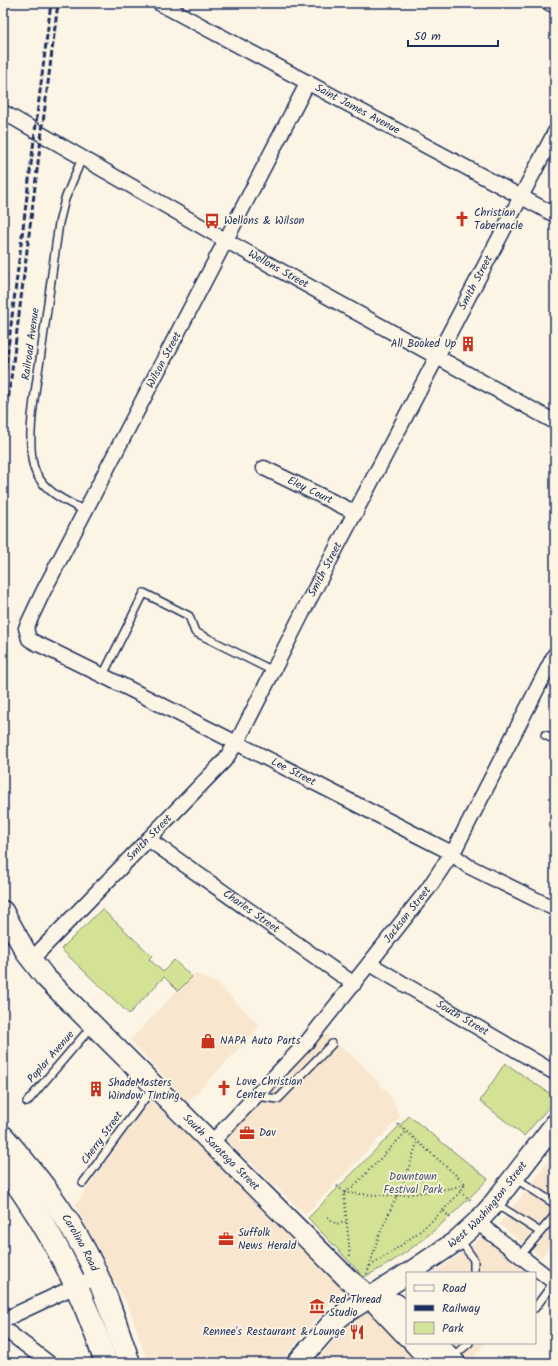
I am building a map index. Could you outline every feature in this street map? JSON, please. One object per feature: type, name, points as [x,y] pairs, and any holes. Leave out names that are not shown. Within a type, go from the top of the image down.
[{"type":"main road","name":"Carolina Road","points":[[3,1137],[40,1182],[76,1234],[97,1276],[114,1317],[129,1363]]},
{"type":"main road","name":"Carolina Road","points":[[3,1165],[36,1210],[76,1285],[92,1322],[106,1363]]},
{"type":"street","name":"Saint James Avenue","points":[[159,3],[555,215]]},
{"type":"street","points":[[549,3],[555,6]]},
{"type":"street","name":"Wilson Street","points":[[30,639],[26,628],[85,511],[308,82]]},
{"type":"street","name":"Wellons Street","points":[[3,112],[436,358],[555,422]]},
{"type":"street","name":"Smith Street","points":[[31,960],[224,761],[236,744],[555,132]]},
{"type":"street","name":"Eley Court","points":[[264,468],[356,513]]},
{"type":"street","name":"Lee Street","points":[[30,639],[452,853],[468,866],[555,909]]},
{"type":"street","name":"Jackson Street","points":[[212,1142],[307,1042],[428,889],[452,853],[555,654]]},
{"type":"street","name":"Charles Street","points":[[148,840],[354,984]]},
{"type":"street","name":"South Saratoga Street","points":[[3,911],[31,960],[45,978],[92,1026],[212,1142],[347,1278],[367,1288],[406,1335]]},
{"type":"street","name":"South Street","points":[[370,964],[555,1073]]},
{"type":"street","name":"West Washington Street","points":[[411,1272],[459,1238],[477,1222],[550,1134]]},
{"type":"street","points":[[477,1222],[520,1256],[536,1271],[555,1282]]},
{"type":"street","name":"West Washington Street","points":[[297,1363],[331,1324],[345,1313],[367,1288],[406,1275]]},
{"type":"street","points":[[3,1320],[97,1276]]},
{"type":"street","points":[[367,1288],[396,1304],[406,1313]]},
{"type":"street","points":[[3,1328],[49,1363]]},
{"type":"street","points":[[416,1344],[447,1362]]},
{"type":"street","points":[[437,1344],[447,1362]]},
{"type":"lane","name":"Railroad Avenue","points":[[82,158],[65,199],[59,223],[34,404],[31,446],[32,459],[42,483],[55,495],[85,511]]},
{"type":"lane","points":[[103,675],[144,593],[189,616],[195,632],[273,671]]},
{"type":"lane","points":[[545,736],[555,740]]},
{"type":"lane","name":"Poplar Avenue","points":[[27,1102],[92,1026]]},
{"type":"lane","points":[[255,1096],[278,1099],[332,1044]]},
{"type":"lane","name":"Cherry Street","points":[[83,1183],[154,1086]]},
{"type":"lane","points":[[514,1177],[555,1204]]},
{"type":"lane","points":[[494,1203],[540,1232]]},
{"type":"lane","points":[[520,1256],[555,1214]]},
{"type":"lane","points":[[459,1238],[474,1260],[474,1270]]},
{"type":"lane","points":[[536,1307],[555,1282]]},
{"type":"lane","points":[[447,1362],[468,1344]]},
{"type":"path","points":[[398,1124],[417,1143],[466,1184]]},
{"type":"path","points":[[344,1193],[352,1188],[406,1132]]},
{"type":"path","points":[[367,1288],[370,1266],[379,1235],[406,1176],[417,1143]]},
{"type":"path","points":[[344,1193],[396,1196],[441,1190],[466,1184]]},
{"type":"path","points":[[370,1266],[401,1247],[444,1211],[466,1184]]},
{"type":"path","points":[[337,1186],[344,1193],[350,1256],[344,1261]]},
{"type":"path","points":[[460,1192],[472,1201]]},
{"type":"path","points":[[444,1211],[451,1220]]},
{"type":"path","points":[[328,1217],[336,1224],[346,1222]]},
{"type":"shaded area","points":[[194,973],[218,984],[260,1026],[188,1102],[130,1040]]},
{"type":"shaded area","points":[[323,1032],[361,1063],[392,1098],[400,1117],[307,1213],[304,1213],[226,1140],[226,1137]]},
{"type":"shaded area","points":[[154,1101],[160,1104],[342,1286],[342,1290],[279,1363],[148,1363],[130,1310],[75,1205],[149,1102]]},
{"type":"shaded area","points":[[555,1151],[555,1238],[541,1257],[499,1224],[532,1184]]},
{"type":"shaded area","points":[[481,1237],[528,1272],[434,1272],[464,1252]]},
{"type":"shaded area","points":[[373,1311],[423,1363],[314,1363],[342,1331],[367,1312]]},
{"type":"shaded area","points":[[447,1344],[485,1344],[468,1363]]},
{"type":"green space","points":[[102,909],[152,956],[149,959],[163,972],[174,960],[192,977],[178,991],[164,977],[129,1014],[61,949]]},
{"type":"green space","points":[[505,1063],[555,1097],[555,1100],[524,1136],[480,1101]]},
{"type":"green space","name":"Downtown Festival Park","points":[[409,1116],[488,1179],[445,1221],[415,1246],[382,1268],[364,1277],[308,1218]]},
{"type":"railway","points":[[3,389],[51,3]]},
{"type":"railway","points":[[3,442],[58,3]]},
{"type":"place","name":"Christian Tabernacle","points":[[462,219]]},
{"type":"place","name":"Wellons & Wilson","points":[[212,221]]},
{"type":"place","name":"All Booked Up","points":[[468,344]]},
{"type":"place","name":"NAPA Auto Parts","points":[[208,1041]]},
{"type":"place","name":"Love Christian Center","points":[[224,1088]]},
{"type":"place","name":"ShadeMasters Window Tinting","points":[[96,1089]]},
{"type":"place","name":"Dav","points":[[247,1133]]},
{"type":"place","name":"Suffolk News Herald","points":[[226,1239]]},
{"type":"place","name":"Red Thread Studio","points":[[317,1306]]},
{"type":"place","name":"Rennee's Restaurant & Lounge","points":[[357,1332]]}]
